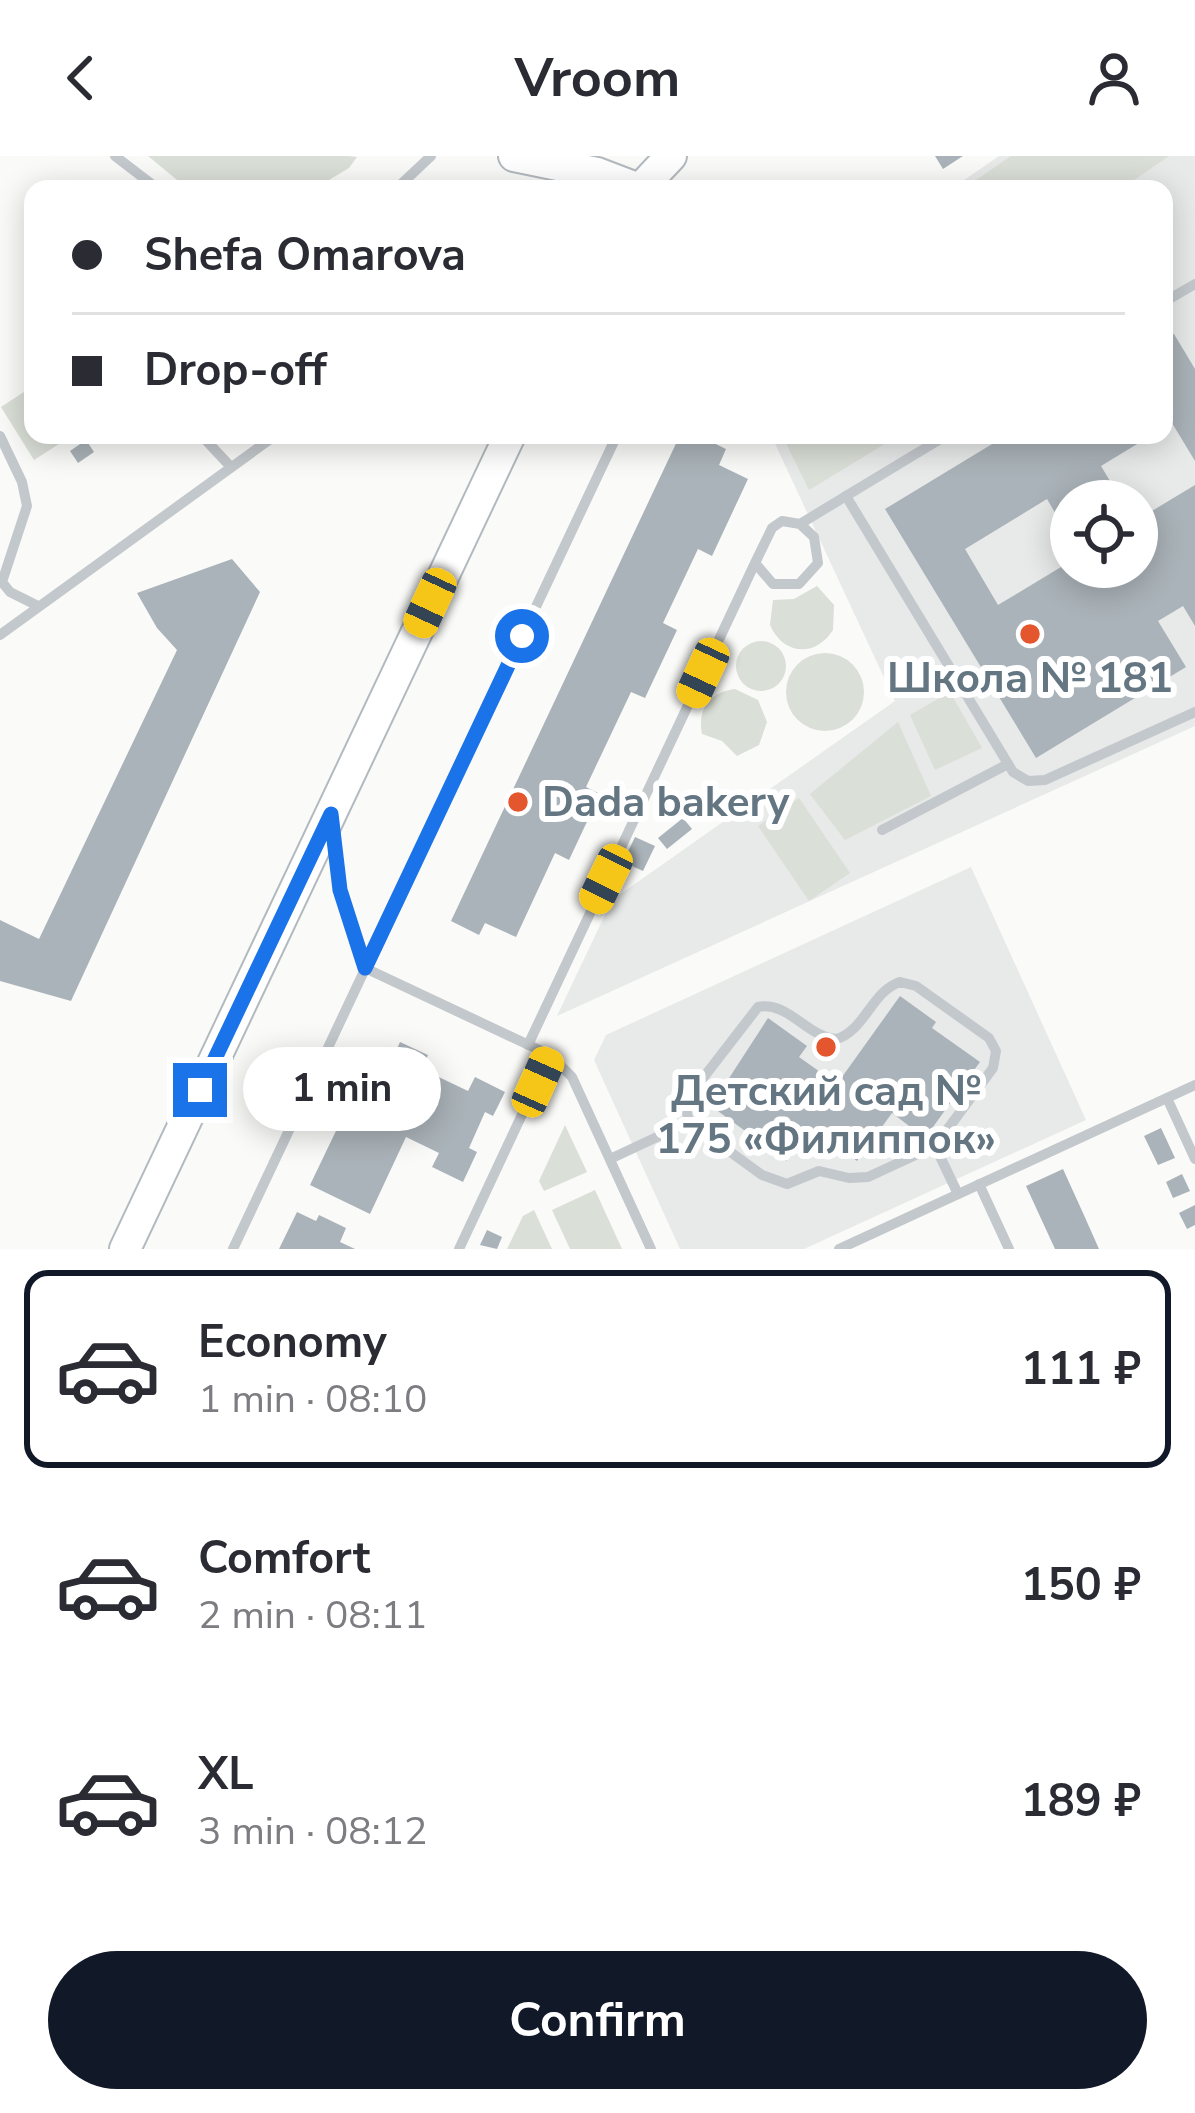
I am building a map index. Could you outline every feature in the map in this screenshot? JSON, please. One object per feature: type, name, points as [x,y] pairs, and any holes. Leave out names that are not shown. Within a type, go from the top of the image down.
[{"type":"main road","points":[[514,156],[616,180]]},
{"type":"main road","points":[[648,180],[671,156]]},
{"type":"main road","points":[[125,1249],[506,444]]},
{"type":"lane","points":[[116,156],[147,180]]},
{"type":"lane","points":[[406,180],[431,156]]},
{"type":"lane","points":[[0,436],[22,482],[27,506],[2,582],[10,592],[36,605]]},
{"type":"lane","points":[[209,444],[230,466]]},
{"type":"lane","points":[[0,634],[263,444]]},
{"type":"lane","points":[[233,1249],[613,444]]},
{"type":"lane","points":[[528,1045],[776,524],[800,524],[931,444]]},
{"type":"lane","points":[[846,496],[1019,777],[1045,780],[1195,712]]},
{"type":"lane","points":[[755,563],[764,578],[781,586],[807,579],[819,554],[814,537],[800,524]]},
{"type":"lane","points":[[881,830],[1008,764]]},
{"type":"lane","points":[[331,814],[340,890],[365,968],[550,1055],[572,1077],[651,1249]]},
{"type":"lane","points":[[908,982],[988,1038],[996,1051],[993,1068],[935,1146],[868,1177],[819,1171],[787,1184],[762,1175],[689,1122],[686,1108],[690,1096],[758,1007],[773,1006],[813,1033],[836,1040],[856,1028],[885,989],[908,982]]},
{"type":"lane","points":[[459,1249],[550,1055]]},
{"type":"lane","points":[[839,1249],[1195,1085]]},
{"type":"lane","points":[[1167,1098],[1195,1159]]},
{"type":"lane","points":[[610,1159],[689,1122]]},
{"type":"lane","points":[[935,1146],[958,1194]]},
{"type":"lane","points":[[980,1184],[1009,1249]]},
{"type":"shaded area","points":[[148,156],[357,157],[329,180],[177,180]]},
{"type":"shaded area","name":"Школа № 181","points":[[999,156],[1195,156],[1195,726],[557,1016],[612,900],[895,701],[775,444],[1173,444],[1173,180],[964,180]]},
{"type":"shaded area","points":[[1011,156],[1169,156],[1134,180],[976,180]]},
{"type":"shaded area","points":[[24,392],[24,444],[1,407]]},
{"type":"shaded area","points":[[24,444],[59,444],[34,460]]},
{"type":"shaded area","points":[[786,444],[885,444],[809,490]]},
{"type":"shaded area","points":[[817,586],[834,605],[833,630],[809,649],[791,647],[770,625],[773,600],[794,599]]},
{"type":"shaded area","points":[[761,641],[779,648],[786,666],[779,684],[761,691],[743,684],[736,666],[743,648]]},
{"type":"shaded area","points":[[825,653],[852,665],[864,692],[852,719],[825,731],[798,719],[786,692],[798,665]]},
{"type":"shaded area","points":[[735,689],[758,700],[767,722],[759,745],[737,756],[722,741],[702,734],[701,725],[707,703]]},
{"type":"shaded area","points":[[950,692],[982,748],[935,770],[910,715]]},
{"type":"shaded area","points":[[898,722],[931,796],[845,840],[810,794]]},
{"type":"shaded area","points":[[799,798],[850,873],[809,901],[758,826]]},
{"type":"shaded area","name":"Детский сад № 175 «Филиппок»","points":[[971,867],[1086,1120],[804,1249],[680,1249],[594,1060],[606,1035]]},
{"type":"shaded area","points":[[565,1125],[587,1172],[544,1191],[539,1181]]},
{"type":"shaded area","points":[[595,1190],[622,1249],[570,1249],[552,1210]]},
{"type":"shaded area","points":[[534,1210],[552,1249],[507,1249],[523,1216]]},
{"type":"building","points":[[935,156],[963,156],[943,169]]},
{"type":"building","points":[[1173,334],[1195,369],[1195,461],[1173,425]]},
{"type":"building","points":[[89,444],[94,452],[78,463],[70,451]]},
{"type":"building","points":[[676,444],[716,444],[726,449],[719,465],[748,479],[712,556],[698,549],[663,623],[677,630],[645,698],[631,692],[586,787],[600,794],[569,860],[555,853],[516,937],[485,923],[479,935],[451,921]]},
{"type":"building","points":[[992,444],[1137,444],[1101,466],[1109,480],[1050,480],[1050,504],[1047,499],[965,549],[998,605],[1050,574],[1050,588],[1158,588],[1158,507],[1195,485],[1195,626],[1183,606],[1158,621],[1186,667],[1036,758],[885,509]]},
{"type":"building","points":[[232,559],[260,592],[71,1001],[0,981],[0,920],[39,939],[177,650],[157,628],[137,593]]},
{"type":"building","points":[[683,818],[692,829],[667,849],[658,838]]},
{"type":"building","points":[[635,837],[655,846],[643,871],[623,862]]},
{"type":"building","points":[[900,996],[936,1022],[932,1028],[980,1062],[925,1138],[892,1113],[857,1161],[828,1140],[820,1152],[802,1139],[786,1161],[711,1106],[768,1018],[807,1046],[799,1057],[837,1084]]},
{"type":"building","points":[[400,1042],[428,1055],[422,1069],[468,1091],[475,1077],[505,1092],[493,1116],[485,1112],[469,1148],[477,1152],[463,1182],[432,1167],[439,1153],[406,1137],[370,1214],[310,1185],[371,1058],[389,1067]]},
{"type":"building","points":[[1161,1128],[1175,1158],[1158,1165],[1144,1136]]},
{"type":"building","points":[[1063,1169],[1099,1249],[1055,1249],[1026,1186]]},
{"type":"building","points":[[1182,1174],[1190,1191],[1173,1198],[1166,1182]]},
{"type":"building","points":[[1195,1205],[1195,1225],[1187,1229],[1179,1213]]},
{"type":"building","points":[[297,1212],[316,1221],[319,1215],[346,1228],[340,1242],[355,1249],[279,1249]]},
{"type":"building","points":[[487,1230],[502,1237],[497,1249],[480,1245]]},
{"type":"place","name":"Школа № 181","points":[[1030,634]]},
{"type":"place","name":"Dada bakery","points":[[518,802]]},
{"type":"place","name":"Детский сад № 175 «Филиппок»","points":[[826,1047]]},
{"type":"route","points":[[200,1090],[331,814],[340,890],[365,968],[522,636]]}]
